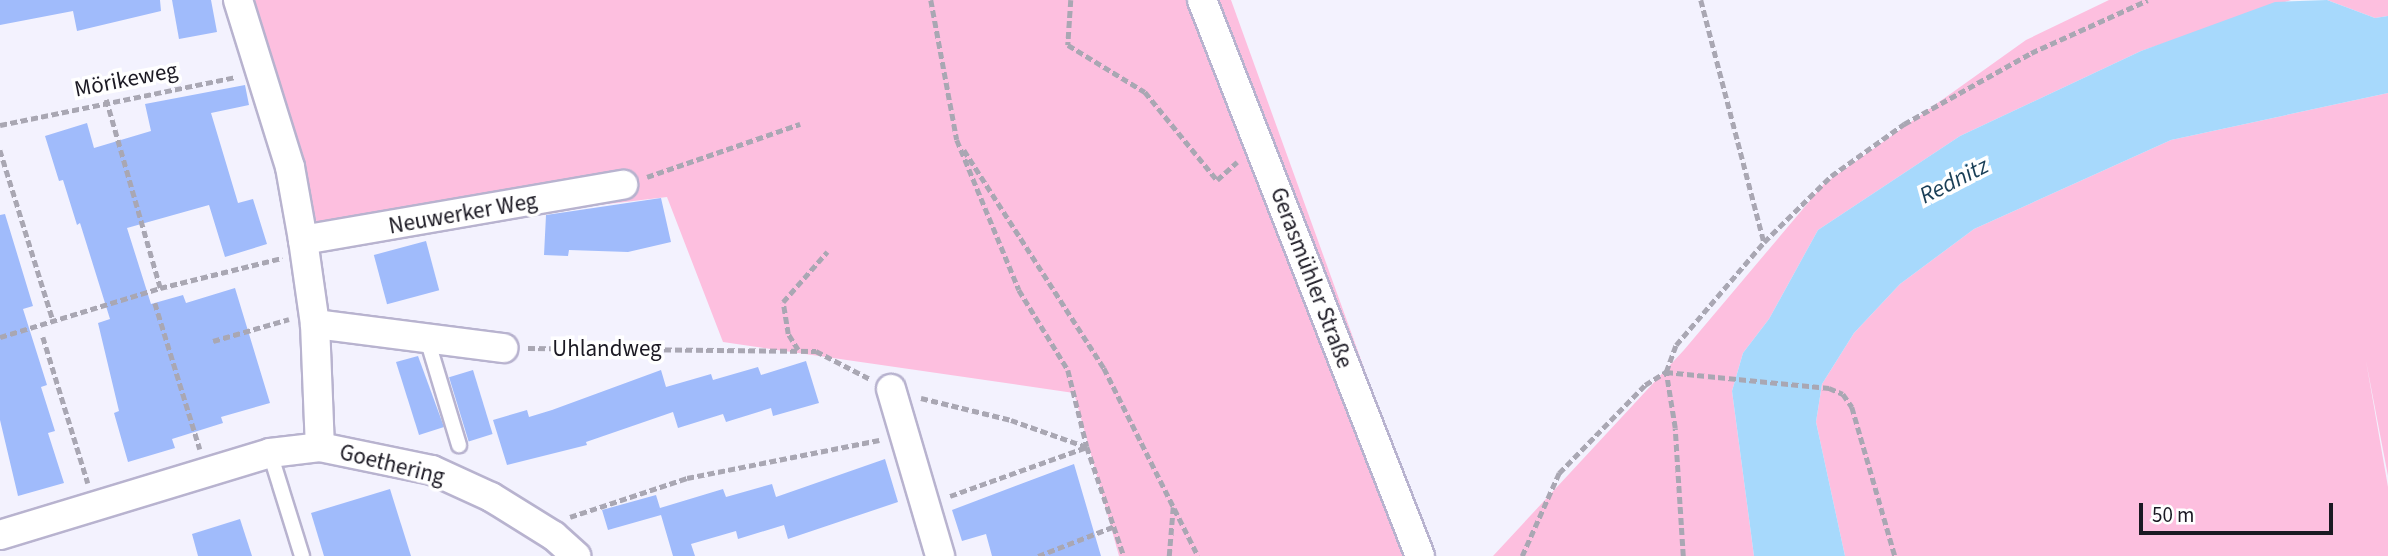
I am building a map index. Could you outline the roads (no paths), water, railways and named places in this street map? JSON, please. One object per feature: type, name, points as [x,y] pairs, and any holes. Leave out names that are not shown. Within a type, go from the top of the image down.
[{"type":"street","points":[[238,0],[289,167],[304,246],[314,319],[320,447]]},
{"type":"street","name":"Gerasmühler Straße","points":[[1202,0],[1420,556]]},
{"type":"street","name":"Neuwerker Weg","points":[[304,246],[623,185]]},
{"type":"street","points":[[314,319],[426,339],[503,348]]},
{"type":"street","points":[[891,389],[940,556]]},
{"type":"street","name":"Goethering","points":[[0,535],[270,453],[320,447],[432,470],[491,497],[554,536],[576,556]]},
{"type":"lane","points":[[426,339],[459,444]]},
{"type":"lane","points":[[270,453],[302,556]]},
{"type":"water","name":"Rednitz","points":[[2327,0],[2375,18],[2388,16],[2388,93],[2171,140],[1974,229],[1900,284],[1854,333],[1822,384],[1816,422],[1845,556],[1754,556],[1732,391],[1743,353],[1769,319],[1818,230],[1960,136],[2141,51],[2275,2]]}]
